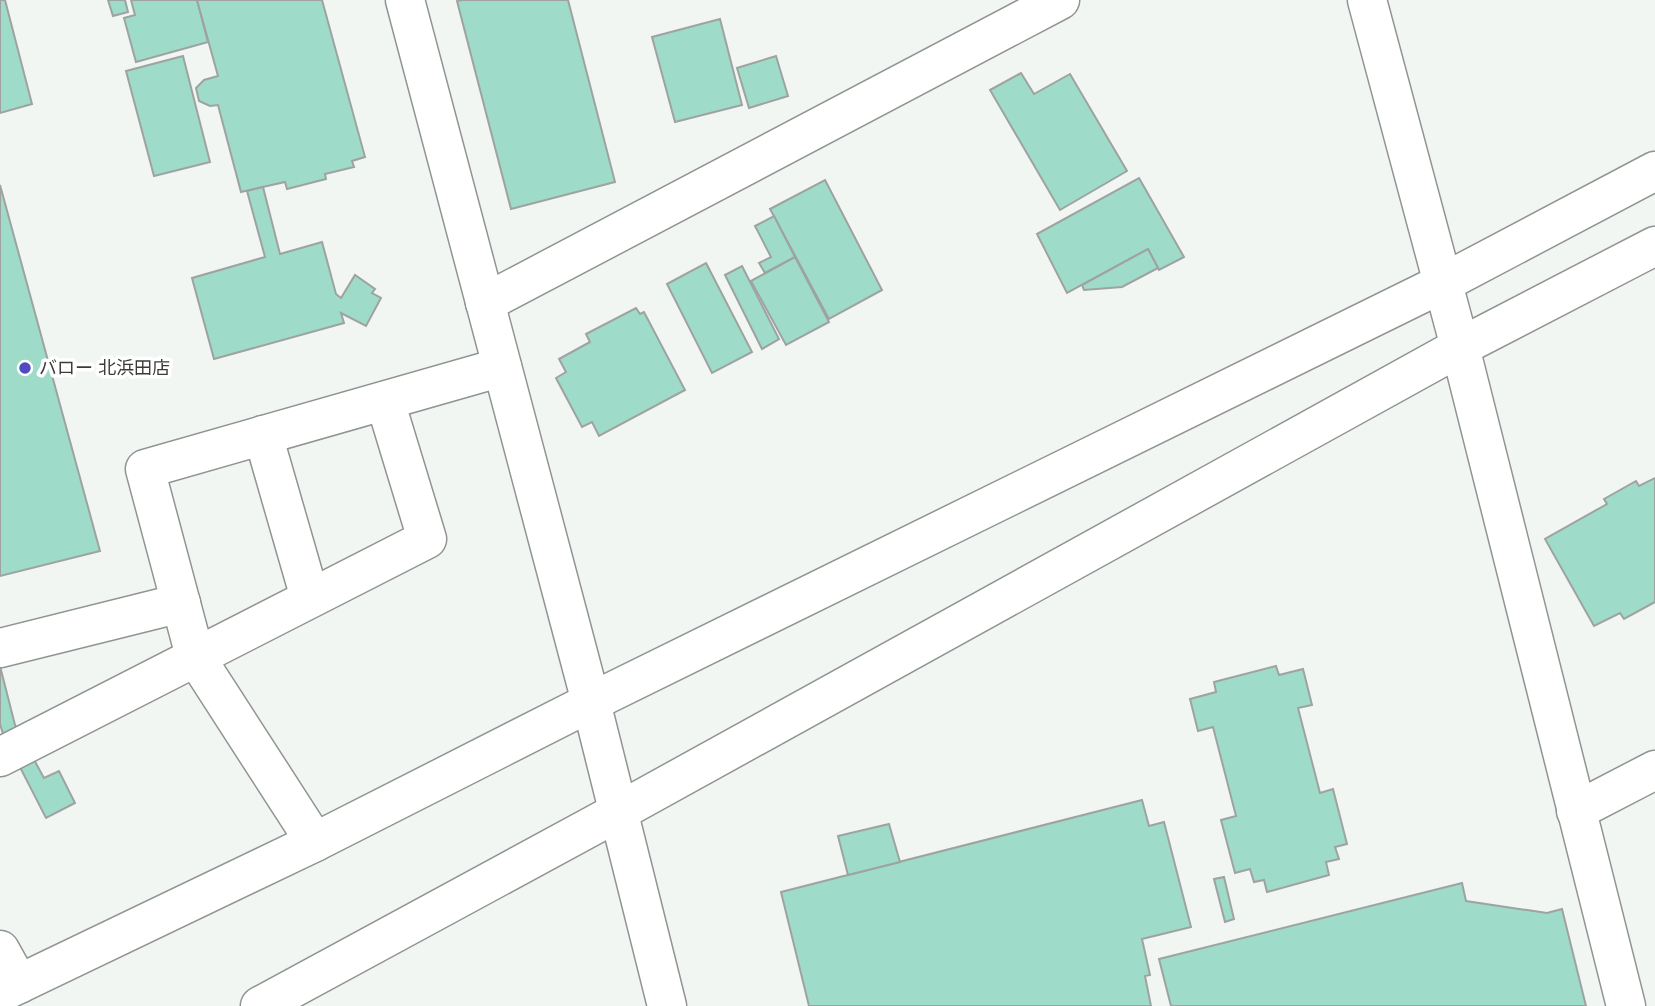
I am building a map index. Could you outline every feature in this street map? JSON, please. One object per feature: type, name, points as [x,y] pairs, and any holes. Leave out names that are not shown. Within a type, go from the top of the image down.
[{"type":"street","points":[[405,0],[591,702],[667,1006]]},
{"type":"street","points":[[485,303],[1060,0]]},
{"type":"street","points":[[1367,0],[1460,346],[1626,1006]]},
{"type":"street","points":[[0,950],[10,988],[315,842],[591,702],[1443,283],[1655,171]]},
{"type":"street","points":[[260,1006],[618,812],[1460,346],[1655,246]]},
{"type":"street","points":[[315,842],[195,656],[145,469],[502,367]]},
{"type":"street","points":[[0,757],[427,539],[385,401]]},
{"type":"street","points":[[263,435],[310,598]]},
{"type":"street","points":[[0,648],[181,603]]},
{"type":"street","points":[[1576,811],[1655,770]]},
{"type":"building","points":[[0,0],[5,0],[32,104],[0,113]]},
{"type":"building","points":[[108,0],[125,0],[128,12],[113,16]]},
{"type":"building","points":[[131,0],[197,0],[208,42],[136,62],[124,18],[135,15]]},
{"type":"building","points":[[197,0],[322,0],[365,157],[352,161],[354,167],[325,174],[326,179],[287,189],[285,182],[241,192],[218,105],[210,106],[199,101],[196,88],[204,80],[218,76]]},
{"type":"building","points":[[568,0],[615,182],[511,209],[457,1]]},
{"type":"building","points":[[720,19],[742,105],[675,122],[652,37]]},
{"type":"building","points":[[183,56],[210,162],[154,176],[126,71]]},
{"type":"building","points":[[776,56],[788,96],[749,108],[737,68]]},
{"type":"building","points":[[1021,73],[1034,94],[1070,74],[1127,171],[1060,210],[990,90]]},
{"type":"building","points":[[1139,178],[1184,257],[1159,270],[1148,249],[1067,293],[1037,234]]},
{"type":"building","points":[[825,180],[882,290],[829,319],[770,209]]},
{"type":"building","name":"バロー 北浜田店","points":[[0,185],[100,551],[0,576]]},
{"type":"building","points":[[263,187],[280,254],[322,242],[336,294],[341,298],[355,275],[375,289],[372,293],[381,298],[366,326],[341,313],[344,323],[214,359],[192,278],[265,257],[247,191]]},
{"type":"building","points":[[774,216],[795,257],[765,273],[759,263],[771,257],[755,226]]},
{"type":"building","points":[[1148,249],[1158,268],[1122,287],[1084,290],[1082,285]]},
{"type":"building","points":[[795,257],[829,322],[786,345],[751,281]]},
{"type":"building","points":[[706,263],[752,352],[712,373],[667,284]]},
{"type":"building","points":[[742,266],[779,339],[762,349],[725,275]]},
{"type":"building","points":[[636,308],[640,314],[644,312],[685,390],[599,436],[592,422],[582,427],[556,378],[566,372],[559,359],[590,342],[586,334]]},
{"type":"building","points":[[1655,478],[1655,602],[1624,619],[1620,613],[1594,626],[1545,539],[1607,504],[1604,499],[1636,481],[1639,486]]},
{"type":"building","points":[[0,666],[15,725],[44,778],[59,771],[75,803],[46,818],[3,734],[0,724]]},
{"type":"building","points":[[1276,666],[1279,675],[1303,669],[1312,705],[1298,708],[1320,793],[1333,789],[1347,844],[1335,847],[1339,859],[1326,862],[1329,875],[1267,892],[1264,880],[1254,882],[1250,869],[1235,873],[1221,820],[1236,816],[1213,727],[1198,731],[1190,699],[1216,692],[1214,682]]},
{"type":"building","points":[[1142,800],[1149,826],[1164,822],[1191,927],[1142,939],[1150,975],[1145,976],[1151,1006],[809,1006],[781,892]]},
{"type":"building","points":[[889,824],[900,862],[848,875],[838,836]]},
{"type":"building","points":[[1224,877],[1234,919],[1225,922],[1214,879]]},
{"type":"building","points":[[1462,883],[1466,901],[1547,913],[1562,909],[1586,1006],[1171,1006],[1159,959]]},
{"type":"place","name":"バロー 北浜田店","points":[[25,368]]}]
